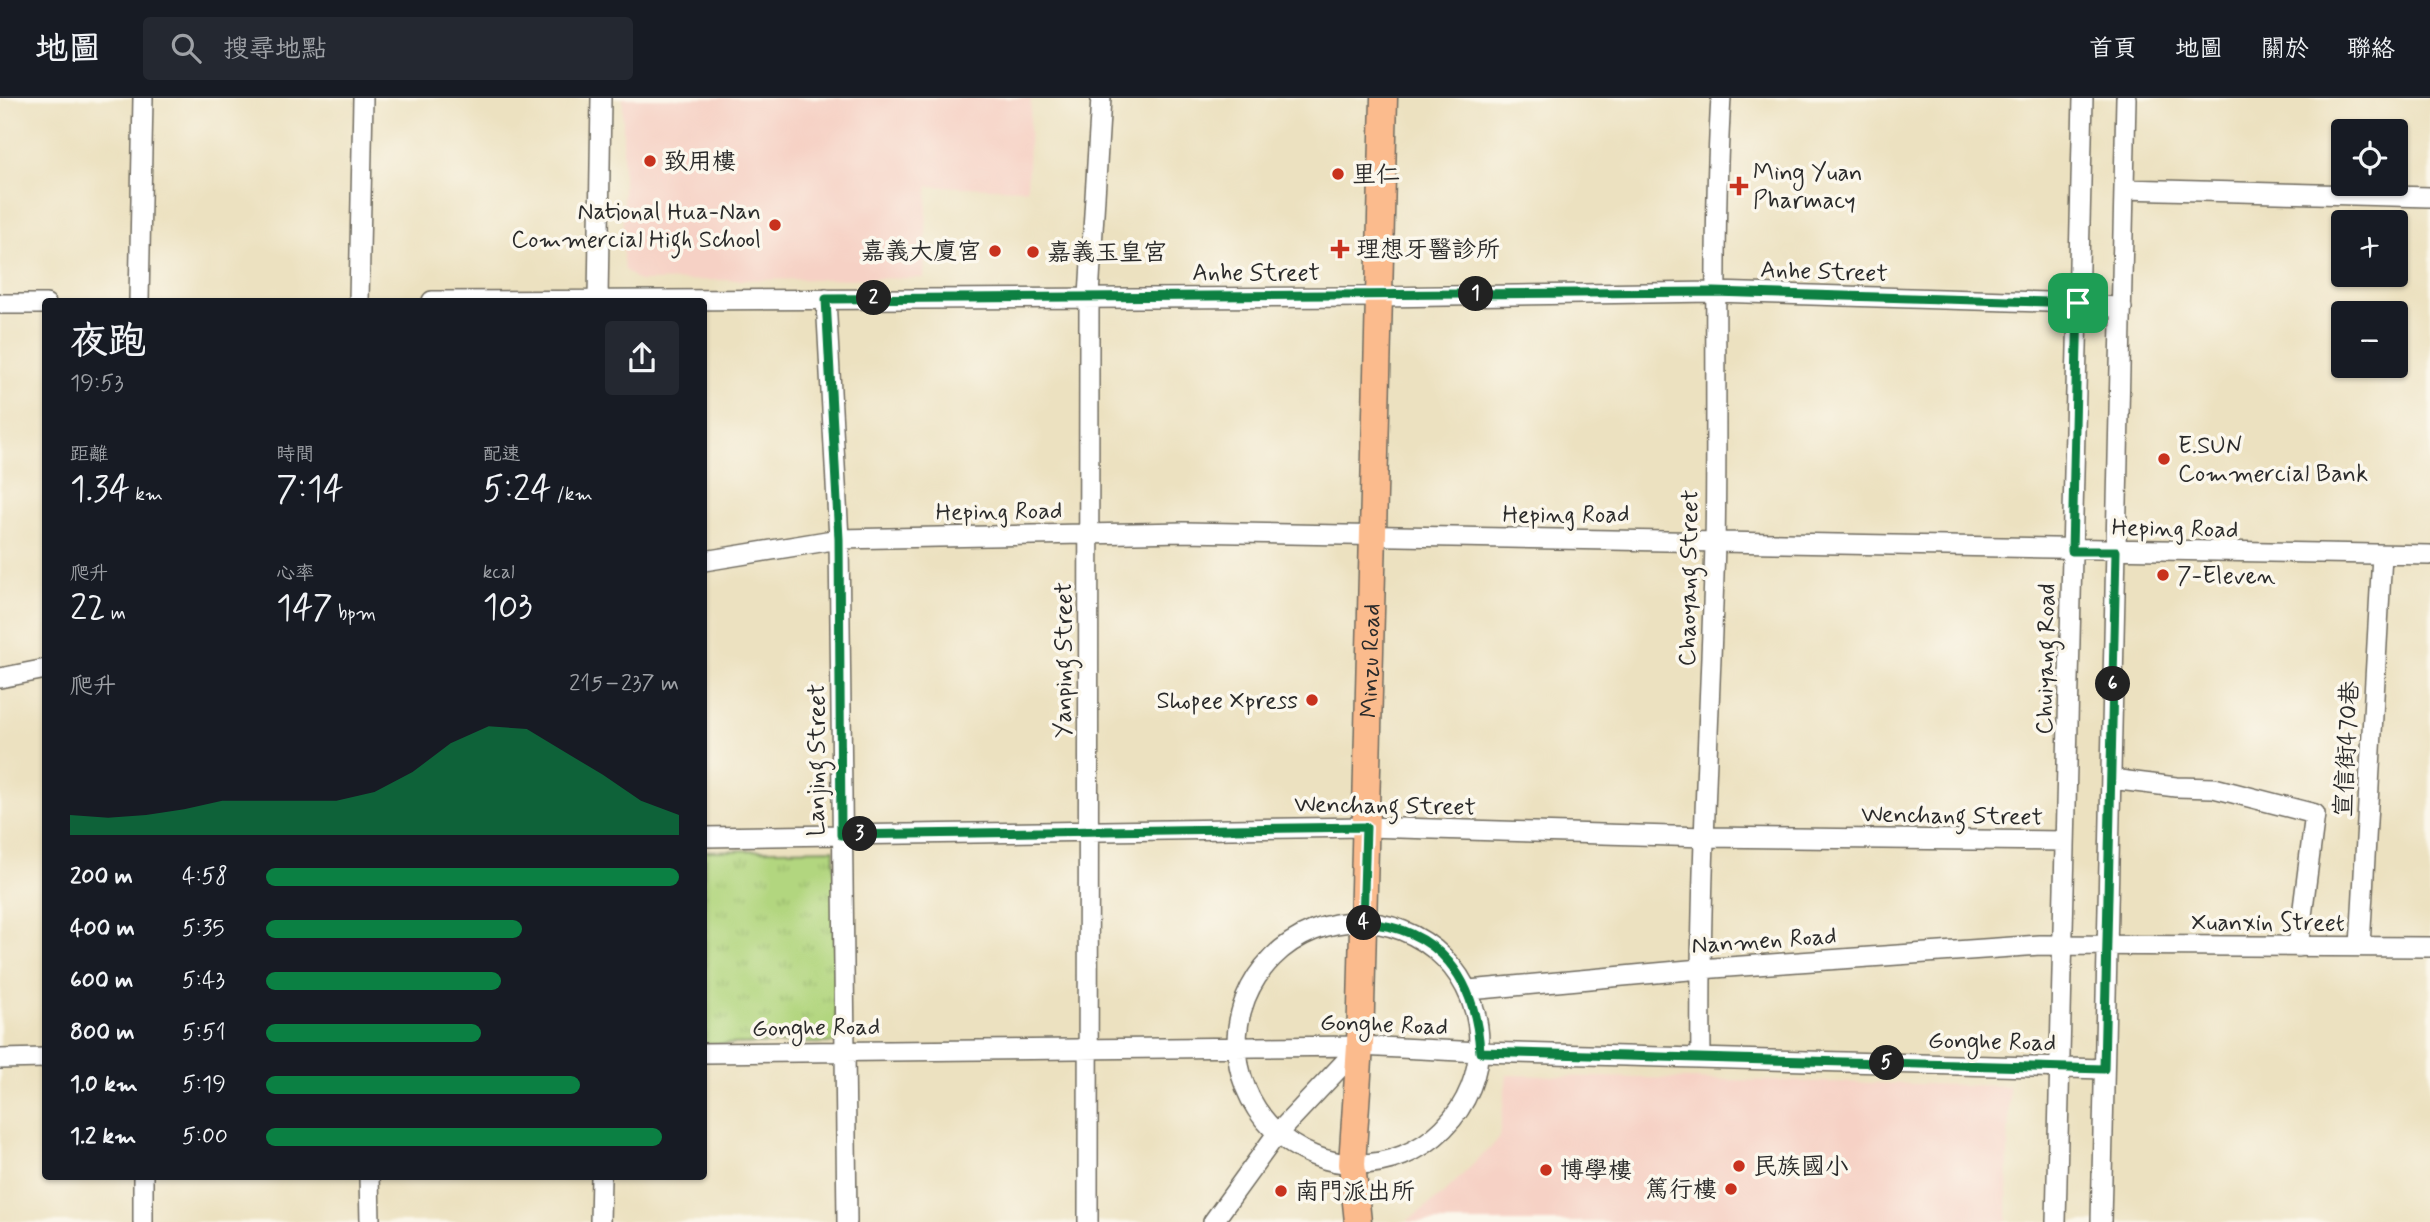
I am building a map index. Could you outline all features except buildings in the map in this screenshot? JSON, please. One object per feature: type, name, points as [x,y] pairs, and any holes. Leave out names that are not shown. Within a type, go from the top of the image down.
[{"type":"main road","name":"Minzu Road","points":[[1358,1222],[1352,1164],[1360,1046],[1384,98]]},
{"type":"street","points":[[139,298],[143,98]]},
{"type":"street","points":[[359,298],[363,98]]},
{"type":"street","points":[[598,298],[601,98]]},
{"type":"street","name":"Yanping Street","points":[[1088,1222],[1089,296],[1101,98]]},
{"type":"street","name":"Chaoyang Street","points":[[1701,1058],[1700,969],[1715,540],[1714,292],[1721,98]]},
{"type":"street","name":"Chuiyang Road","points":[[2056,1222],[2083,98]]},
{"type":"street","points":[[2101,1222],[2126,98]]},
{"type":"street","points":[[2124,189],[2430,197]]},
{"type":"street","name":"Anhe Street","points":[[707,300],[1379,297],[1714,292],[2078,303],[2122,308]]},
{"type":"street","name":"Lanjing Street","points":[[826,299],[839,539],[847,1222]]},
{"type":"street","points":[[0,304],[42,303]]},
{"type":"street","name":"Heping Road","points":[[707,561],[839,539],[1184,532],[1373,537],[1715,540],[2072,551],[2430,555]]},
{"type":"street","name":"宣信街470巷","points":[[2360,946],[2382,555]]},
{"type":"street","points":[[0,678],[42,670]]},
{"type":"street","points":[[2111,779],[2176,787],[2214,788],[2315,814],[2298,947]]},
{"type":"street","name":"Wenchang Street","points":[[707,837],[1087,829],[1366,827],[1706,837],[2065,841]]},
{"type":"street","points":[[1363,923],[1390,924],[1423,939],[1450,962],[1469,990],[1478,1021],[1480,1052],[1471,1090],[1451,1122],[1422,1147],[1387,1162],[1352,1164],[1323,1161],[1298,1150],[1276,1135],[1255,1110],[1246,1090],[1236,1047],[1240,1009],[1257,974],[1283,946],[1317,927],[1363,923]]},
{"type":"street","name":"Nanmen Road","points":[[1469,990],[1700,969],[2063,944],[2107,945]]},
{"type":"street","name":"Xuanxin Street","points":[[2107,945],[2430,947]]},
{"type":"street","points":[[1213,1222],[1276,1135],[1360,1046]]},
{"type":"street","name":"Gonghe Road","points":[[707,1053],[1360,1046],[1480,1052],[2104,1069]]},
{"type":"street","points":[[0,1059],[42,1058]]},
{"type":"street","points":[[143,1222],[144,1180]]},
{"type":"street","points":[[369,1180],[369,1222]]},
{"type":"street","points":[[600,1222],[601,1180]]},
{"type":"shaded area","name":"National Hua-Nan Commercial High School","points":[[623,98],[1031,98],[1027,189],[928,186],[924,278],[638,281],[625,270],[623,261]]},
{"type":"shaded area","name":"民族國小","points":[[1507,1075],[2009,1086],[2007,1222],[1406,1222],[1443,1194],[1499,1139]]},
{"type":"green space","points":[[834,849],[836,1043],[707,1044],[707,851]]},
{"type":"place","name":"致用樓","points":[[650,161]]},
{"type":"place","name":"里仁","points":[[1338,174]]},
{"type":"place","name":"Ming Yuan Pharmacy","points":[[1739,186]]},
{"type":"place","name":"National Hua-Nan Commercial High School","points":[[775,225]]},
{"type":"place","name":"理想牙醫診所","points":[[1340,249]]},
{"type":"place","name":"嘉義大廈宮","points":[[995,251]]},
{"type":"place","name":"嘉義玉皇宮","points":[[1033,252]]},
{"type":"place","name":"E.SUN Commercial Bank","points":[[2164,459]]},
{"type":"place","name":"7-Eleven","points":[[2163,575]]},
{"type":"place","name":"Shopee Xpress","points":[[1312,700]]},
{"type":"place","name":"民族國小","points":[[1739,1166]]},
{"type":"place","name":"博學樓","points":[[1546,1170]]},
{"type":"place","name":"篤行樓","points":[[1731,1189]]},
{"type":"place","name":"南門派出所","points":[[1281,1191]]},
{"type":"route","points":[[1714,292],[2078,303],[2072,551],[2116,551],[2104,1069],[1480,1052],[1478,1021],[1469,990],[1450,962],[1423,939],[1390,924],[1363,923],[1366,827],[1087,829],[841,835],[839,539],[826,299],[1379,297],[1714,292]]}]
